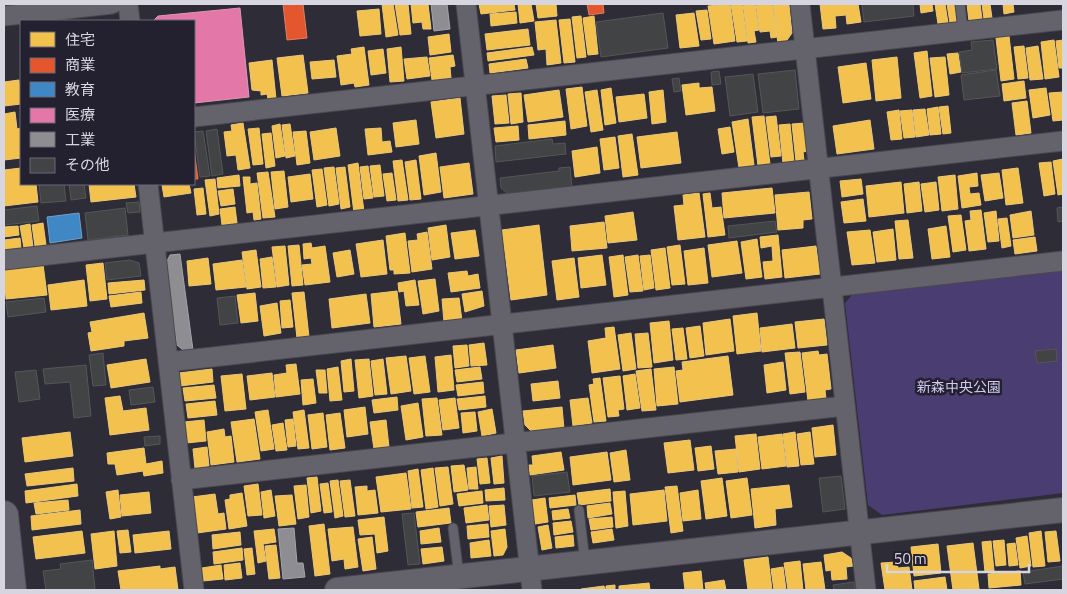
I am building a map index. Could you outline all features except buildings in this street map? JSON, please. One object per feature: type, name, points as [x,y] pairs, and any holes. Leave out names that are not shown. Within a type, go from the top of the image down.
[{"type":"highway","points":[[4,515],[12,590]]},
{"type":"street","points":[[4,16],[112,4]]},
{"type":"street","points":[[128,4],[130,20]]},
{"type":"street","points":[[466,4],[530,579]]},
{"type":"street","points":[[800,4],[866,590]]},
{"type":"street","points":[[195,117],[1063,20]]},
{"type":"street","points":[[4,260],[1063,141]]},
{"type":"street","points":[[148,185],[194,590]]},
{"type":"street","points":[[168,362],[1063,261]]},
{"type":"street","points":[[181,480],[845,406]]},
{"type":"street","points":[[336,590],[459,576],[530,579],[585,562],[1063,510]]},
{"type":"lane","points":[[960,4],[963,31]]},
{"type":"lane","points":[[579,510],[585,562]]},
{"type":"lane","points":[[453,528],[459,576]]},
{"type":"green space","name":"新森中央公園","points":[[1063,270],[1063,493],[882,515],[868,505],[845,303],[853,294]]}]
